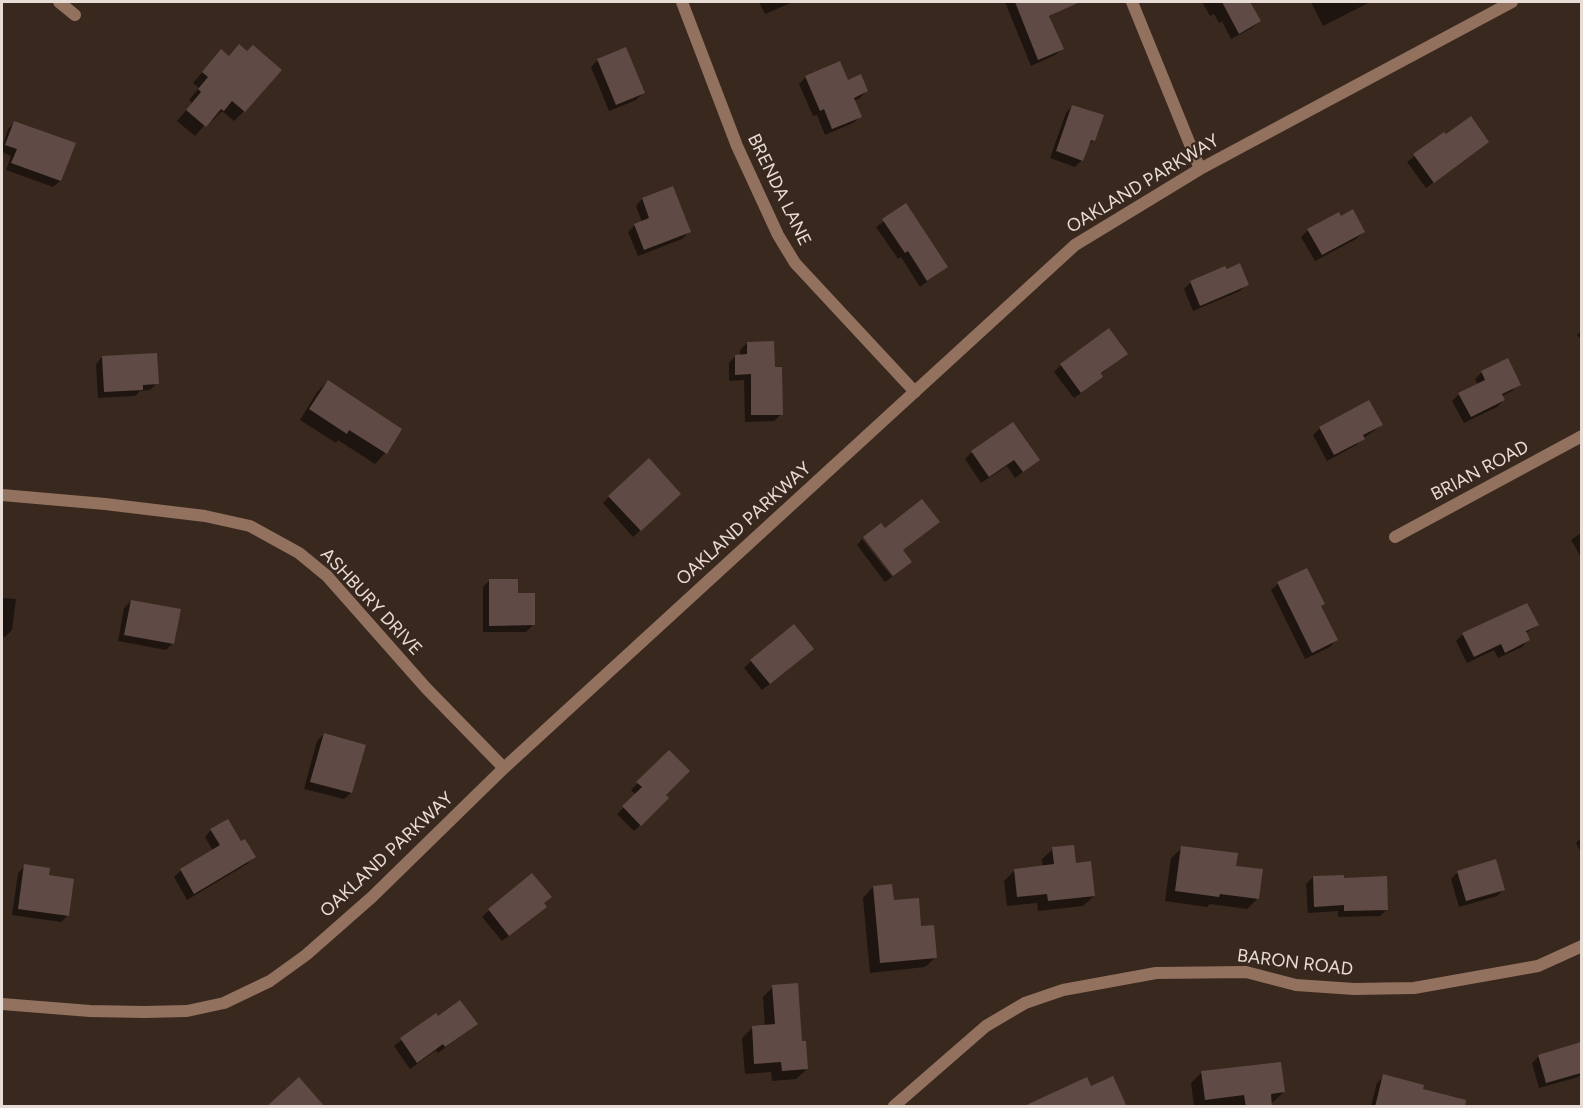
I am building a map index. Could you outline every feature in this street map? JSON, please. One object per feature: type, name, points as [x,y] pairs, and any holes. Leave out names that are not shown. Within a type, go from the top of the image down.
[{"type":"street","points":[[59,2],[75,15]]},
{"type":"street","name":"BRENDA LANE","points":[[682,2],[737,146],[778,235],[795,263],[915,392]]},
{"type":"street","points":[[1132,2],[1200,169]]},
{"type":"street","name":"OAKLAND PARKWAY","points":[[2,1004],[90,1011],[187,1011],[224,1003],[270,981],[306,955],[372,897],[504,768],[1075,245],[1200,169],[1512,2]]},
{"type":"street","name":"BRIAN ROAD","points":[[1395,537],[1581,436]]},
{"type":"street","name":"ASHBURY DRIVE","points":[[2,495],[205,516],[250,526],[299,553],[327,576],[426,688],[504,768]]},
{"type":"street","name":"BARON ROAD","points":[[894,1107],[986,1026],[1025,1003],[1063,990],[1156,973],[1246,972],[1296,985],[1354,989],[1414,988],[1539,966],[1581,946]]},
{"type":"building","points":[[1015,2],[1080,2],[1049,16],[1064,49],[1038,60]]},
{"type":"building","points":[[1222,2],[1250,2],[1261,21],[1239,34]]},
{"type":"building","points":[[239,44],[247,51],[253,45],[282,70],[245,112],[232,101],[224,111],[221,109],[206,127],[186,110],[201,92],[198,89],[208,77],[202,72],[221,49],[229,56]]},
{"type":"building","points":[[626,47],[645,93],[616,105],[597,59]]},
{"type":"building","points":[[840,61],[848,80],[861,74],[868,91],[854,98],[862,117],[832,129],[824,109],[820,111],[805,76]]},
{"type":"building","points":[[1072,105],[1104,115],[1095,141],[1091,140],[1083,161],[1056,151]]},
{"type":"building","points":[[1471,116],[1489,142],[1434,183],[1413,154]]},
{"type":"building","points":[[14,121],[76,143],[61,181],[11,163],[17,149],[5,145]]},
{"type":"building","points":[[673,186],[691,232],[644,250],[634,224],[649,218],[642,198]]},
{"type":"building","points":[[906,203],[948,267],[927,281],[908,251],[905,253],[882,219]]},
{"type":"building","points":[[1353,209],[1365,232],[1322,255],[1307,229],[1339,212],[1341,216]]},
{"type":"building","points":[[1240,263],[1249,285],[1200,306],[1190,281],[1225,266],[1227,269]]},
{"type":"building","points":[[1109,328],[1128,354],[1101,373],[1103,377],[1081,393],[1060,364]]},
{"type":"building","points":[[774,341],[775,367],[782,367],[783,415],[751,415],[751,374],[735,375],[735,355],[747,354],[747,342]]},
{"type":"building","points":[[157,353],[159,384],[143,385],[143,390],[104,392],[102,356]]},
{"type":"building","points":[[1508,358],[1521,385],[1502,394],[1505,400],[1471,417],[1458,393],[1485,380],[1481,371]]},
{"type":"building","points":[[328,380],[402,429],[387,454],[349,430],[347,434],[309,409]]},
{"type":"building","points":[[1369,400],[1383,425],[1363,435],[1365,439],[1334,455],[1319,427]]},
{"type":"building","points":[[1013,422],[1040,460],[1023,472],[1014,460],[989,477],[971,451]]},
{"type":"building","points":[[649,458],[681,494],[641,531],[608,496]]},
{"type":"building","points":[[922,499],[940,522],[903,550],[912,562],[893,576],[863,537],[881,523],[885,528]]},
{"type":"building","points":[[1307,568],[1325,604],[1321,606],[1338,640],[1312,653],[1277,582]]},
{"type":"building","points":[[489,579],[518,579],[518,593],[535,593],[535,625],[489,626]]},
{"type":"building","points":[[131,600],[181,609],[174,644],[124,635]]},
{"type":"building","points":[[1527,603],[1539,625],[1526,631],[1530,640],[1505,653],[1501,644],[1474,657],[1462,633]]},
{"type":"building","points":[[794,624],[814,649],[770,684],[750,660]]},
{"type":"building","points":[[324,733],[366,745],[352,793],[310,782]]},
{"type":"building","points":[[669,750],[690,771],[666,795],[669,798],[641,826],[622,806],[642,787],[636,782]]},
{"type":"building","points":[[228,819],[241,841],[245,839],[256,857],[194,894],[180,869],[220,845],[210,829]]},
{"type":"building","points":[[1074,845],[1076,863],[1091,861],[1095,896],[1048,901],[1047,894],[1017,897],[1014,869],[1054,864],[1052,847]]},
{"type":"building","points":[[1181,846],[1238,853],[1236,866],[1263,869],[1259,899],[1220,894],[1219,897],[1175,891]]},
{"type":"building","points":[[1496,859],[1505,890],[1466,901],[1457,871]]},
{"type":"building","points":[[24,864],[50,868],[49,875],[74,879],[69,916],[18,909]]},
{"type":"building","points":[[532,873],[552,897],[544,903],[547,907],[509,936],[488,909]]},
{"type":"building","points":[[1344,875],[1344,878],[1387,876],[1388,910],[1344,911],[1344,905],[1314,907],[1313,876]]},
{"type":"building","points":[[892,884],[894,900],[919,898],[921,926],[934,925],[937,958],[880,963],[873,886]]},
{"type":"building","points":[[798,983],[802,1041],[806,1041],[808,1069],[782,1071],[781,1062],[754,1064],[752,1026],[775,1024],[772,985]]},
{"type":"building","points":[[460,1000],[478,1024],[445,1047],[443,1044],[417,1063],[400,1038],[436,1013],[438,1016]]},
{"type":"building","points":[[1581,1042],[1581,1073],[1546,1083],[1538,1055]]},
{"type":"building","points":[[1281,1062],[1285,1092],[1271,1094],[1272,1107],[1246,1107],[1244,1095],[1205,1100],[1201,1071]]},
{"type":"building","points":[[1383,1074],[1424,1085],[1423,1089],[1466,1100],[1465,1107],[1375,1107]]},
{"type":"building","points":[[1113,1076],[1127,1107],[1022,1107],[1087,1077],[1091,1086]]},
{"type":"building","points":[[299,1077],[325,1107],[266,1107]]}]
